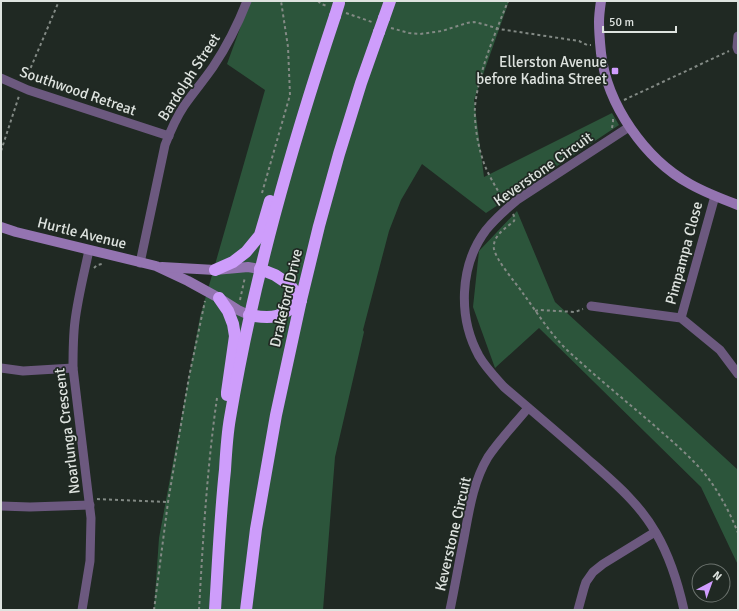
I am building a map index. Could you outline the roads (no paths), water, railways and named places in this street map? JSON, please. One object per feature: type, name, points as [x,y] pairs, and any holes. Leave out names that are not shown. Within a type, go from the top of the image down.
[{"type":"highway","name":"Drakeford Drive","points":[[246,610],[257,521],[276,415],[301,300],[319,226],[339,154],[361,83],[390,1]]},
{"type":"highway","name":"Drakeford Drive","points":[[215,610],[221,514],[230,420],[244,313],[260,269],[288,164],[337,8]]},
{"type":"highway","points":[[215,270],[233,262],[246,252],[260,235],[276,180],[288,164]]},
{"type":"highway","points":[[244,313],[268,318],[286,312],[301,300],[290,285],[275,275],[260,269]]},
{"type":"highway","points":[[219,298],[228,311],[233,324],[235,336],[227,392],[230,420]]},
{"type":"street","name":"Bardolph Street","points":[[140,262],[169,136],[178,115],[213,68],[229,42],[247,1]]},
{"type":"street","points":[[601,1],[599,22],[601,54],[605,73],[611,92],[622,102],[629,126],[646,149],[666,168],[690,184],[738,205]]},
{"type":"street","points":[[735,50],[738,36]]},
{"type":"street","name":"Southwood Retreat","points":[[1,78],[22,88],[169,136]]},
{"type":"street","name":"Keverstone Circuit","points":[[629,126],[517,200],[505,204],[485,232],[470,261],[465,283],[465,316],[475,348],[491,373],[504,387],[622,489],[640,510],[656,532],[669,559],[679,588],[684,610]]},
{"type":"street","name":"Pimpampa Close","points":[[681,318],[715,196]]},
{"type":"street","name":"Hurtle Avenue","points":[[1,227],[156,266],[219,298],[244,313]]},
{"type":"street","name":"Noarlunga Crescent","points":[[82,610],[90,561],[91,518],[73,368],[73,353],[75,322],[89,250]]},
{"type":"street","name":"Hurtle Avenue","points":[[156,266],[215,270],[248,267],[260,269]]},
{"type":"street","name":"Pimpampa Close","points":[[591,306],[681,318],[720,350],[738,374]]},
{"type":"street","points":[[1,368],[23,371],[73,368]]},
{"type":"street","name":"Keverstone Circuit","points":[[450,610],[468,512],[477,481],[488,458],[503,437],[528,408]]},
{"type":"street","points":[[1,506],[30,507],[90,502]]},
{"type":"street","points":[[578,610],[586,582],[593,572],[603,564],[656,532]]},
{"type":"place","name":"Ellerston Avenue before Kadina Street","points":[[615,71]]}]
